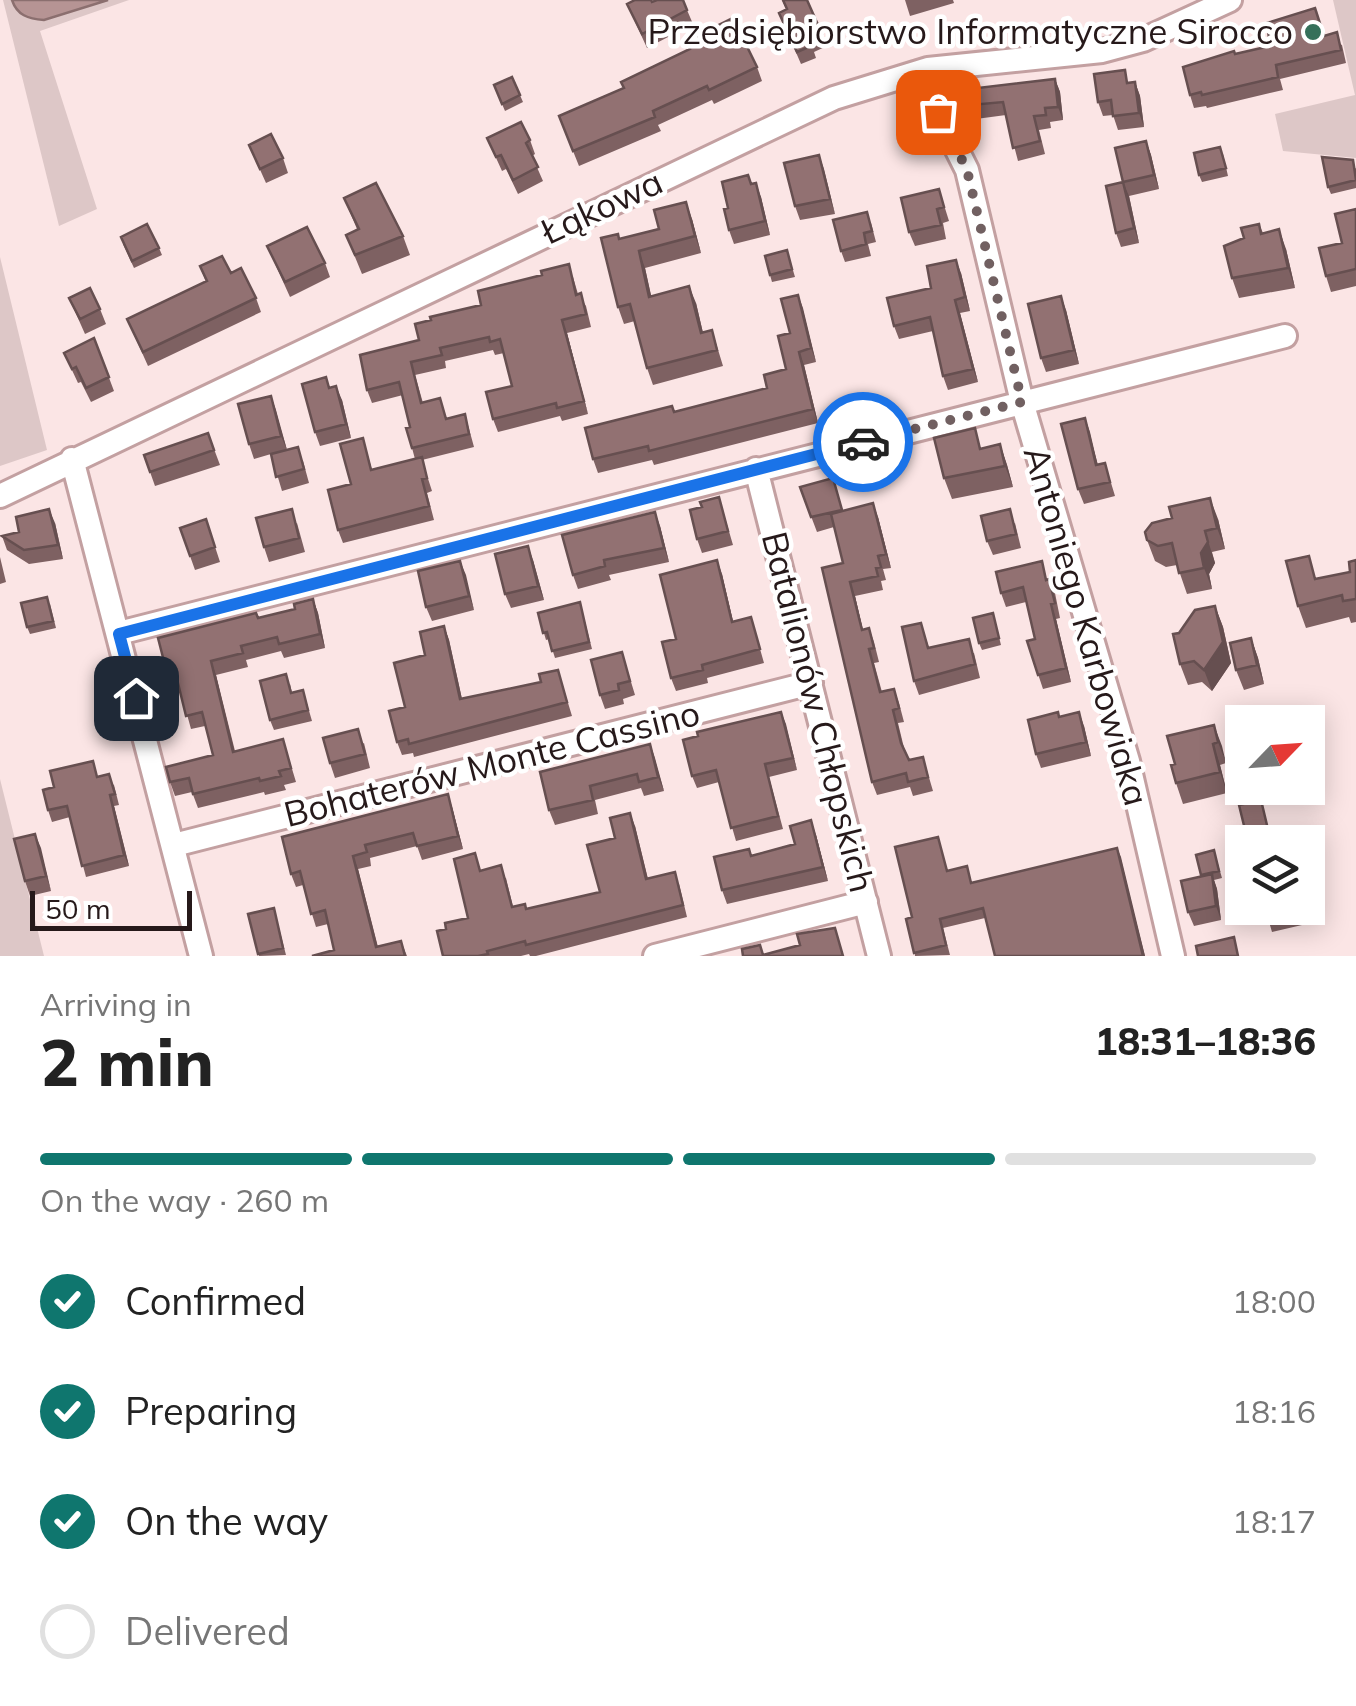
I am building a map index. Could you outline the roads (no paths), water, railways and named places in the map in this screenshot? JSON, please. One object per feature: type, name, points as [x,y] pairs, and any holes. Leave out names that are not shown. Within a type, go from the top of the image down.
[{"type":"street","name":"Łąkowa","points":[[0,496],[798,114],[874,84],[928,69],[1102,51],[1144,40],[1230,0]]},
{"type":"street","name":"Antoniego Karbowiaka","points":[[928,69],[938,112],[967,170],[1022,402],[1128,760],[1174,956]]},
{"type":"street","points":[[119,634],[1284,336]]},
{"type":"street","points":[[72,459],[201,956]]},
{"type":"street","name":"Batalionów Chłopskich","points":[[756,469],[878,956]]},
{"type":"street","name":"Bohaterów Monte Cassino","points":[[174,845],[811,683]]},
{"type":"street","points":[[655,956],[866,902]]},
{"type":"place","name":"Przedsiębiorstwo Informatyczne Sirocco","points":[[1313,32]]}]
